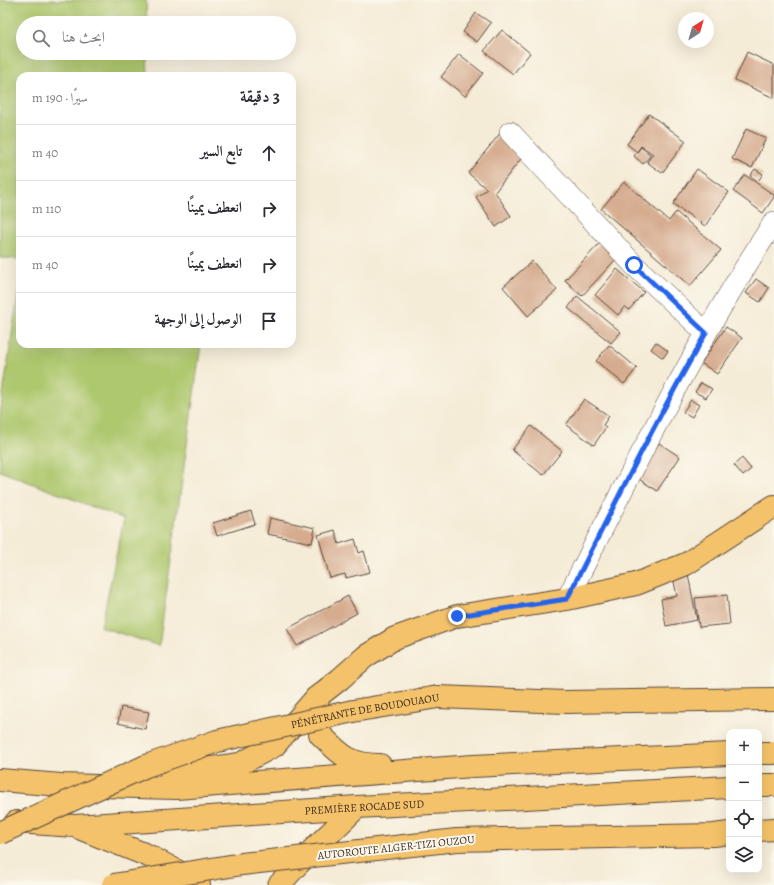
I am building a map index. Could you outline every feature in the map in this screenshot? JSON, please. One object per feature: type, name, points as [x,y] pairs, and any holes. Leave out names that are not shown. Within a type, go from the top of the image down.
[{"type":"main road","points":[[61,785],[195,772],[240,764],[274,746],[316,698],[366,656],[395,638],[457,616],[567,599],[636,584],[686,564],[774,506]]},
{"type":"main road","name":"PÉNÉTRANTE DE BOUDOUAOU","points":[[0,833],[146,766],[217,741],[353,711],[438,697],[565,702],[774,699]]},
{"type":"main road","points":[[316,698],[320,734],[342,756],[365,765],[473,766]]},
{"type":"main road","points":[[762,753],[774,752]]},
{"type":"main road","points":[[0,780],[61,785],[176,788],[473,766],[726,754]]},
{"type":"main road","points":[[762,785],[774,785]]},
{"type":"main road","name":"PREMIÈRE ROCADE SUD","points":[[0,821],[75,826],[357,807],[726,787]]},
{"type":"main road","points":[[279,885],[298,864],[357,807]]},
{"type":"main road","points":[[75,826],[148,856],[192,879],[199,885]]},
{"type":"main road","points":[[762,830],[774,829]]},
{"type":"main road","name":"AUTOROUTE ALGER-TIZI OUZOU","points":[[113,885],[242,864],[457,840],[706,835],[726,833]]},
{"type":"street","points":[[510,132],[634,265],[706,333]]},
{"type":"street","points":[[567,599],[685,369],[743,269],[774,222]]},
{"type":"green space","points":[[0,0],[146,0],[147,16],[16,16],[16,60],[147,60],[148,72],[16,72],[16,259],[0,258]]},
{"type":"green space","points":[[16,308],[16,348],[200,348],[159,646],[101,627],[124,519],[0,471],[0,414]]},
{"type":"building","points":[[476,13],[491,23],[477,42],[463,32]]},
{"type":"building","points":[[502,30],[530,53],[513,74],[484,51]]},
{"type":"building","points":[[747,52],[774,65],[774,98],[735,80]]},
{"type":"building","points":[[459,54],[483,73],[465,96],[441,77]]},
{"type":"building","points":[[649,114],[686,141],[662,173],[647,162],[653,154],[641,146],[637,152],[627,144]]},
{"type":"building","points":[[746,129],[766,138],[752,168],[732,159]]},
{"type":"building","points":[[502,131],[527,151],[495,192],[511,216],[496,227],[476,197],[487,189],[468,173]]},
{"type":"building","points":[[641,147],[651,155],[643,164],[634,156]]},
{"type":"building","points":[[697,169],[729,192],[705,226],[673,204]]},
{"type":"building","points":[[755,169],[763,174],[758,181],[750,176]]},
{"type":"building","points":[[745,175],[774,195],[763,213],[733,191]]},
{"type":"building","points":[[624,182],[669,221],[676,212],[721,250],[690,286],[601,209]]},
{"type":"building","points":[[600,243],[617,258],[582,296],[565,280]]},
{"type":"building","points":[[532,261],[557,290],[528,316],[503,287]]},
{"type":"building","points":[[617,269],[644,292],[629,310],[625,306],[618,315],[595,295]]},
{"type":"building","points":[[756,279],[769,288],[760,302],[746,293]]},
{"type":"building","points":[[577,296],[621,332],[611,343],[568,308]]},
{"type":"building","points":[[726,327],[742,338],[717,374],[701,363]]},
{"type":"building","points":[[656,342],[668,351],[663,358],[651,349]]},
{"type":"building","points":[[609,345],[637,368],[624,384],[596,361]]},
{"type":"building","points":[[701,383],[712,389],[706,398],[695,392]]},
{"type":"building","points":[[584,399],[609,416],[603,425],[606,427],[594,445],[566,425]]},
{"type":"building","points":[[691,400],[699,405],[692,417],[683,412]]},
{"type":"building","points":[[531,426],[562,451],[543,475],[512,450]]},
{"type":"building","points":[[659,443],[680,457],[657,491],[636,477]]},
{"type":"building","points":[[742,458],[751,469],[743,476],[734,465]]},
{"type":"building","points":[[251,511],[255,524],[217,536],[213,523]]},
{"type":"building","points":[[270,518],[315,528],[312,543],[267,534]]},
{"type":"building","points":[[335,530],[339,544],[355,539],[359,553],[364,551],[370,572],[346,578],[345,574],[330,578],[318,535]]},
{"type":"building","points":[[688,574],[697,620],[666,626],[661,599],[677,596],[673,577]]},
{"type":"building","points":[[727,595],[730,624],[699,627],[695,598]]},
{"type":"building","points":[[348,596],[357,613],[297,646],[287,629]]},
{"type":"building","points":[[121,707],[149,712],[145,729],[118,723]]},
{"type":"route","points":[[457,616],[567,599],[637,460],[685,369],[706,333],[634,265]]}]
